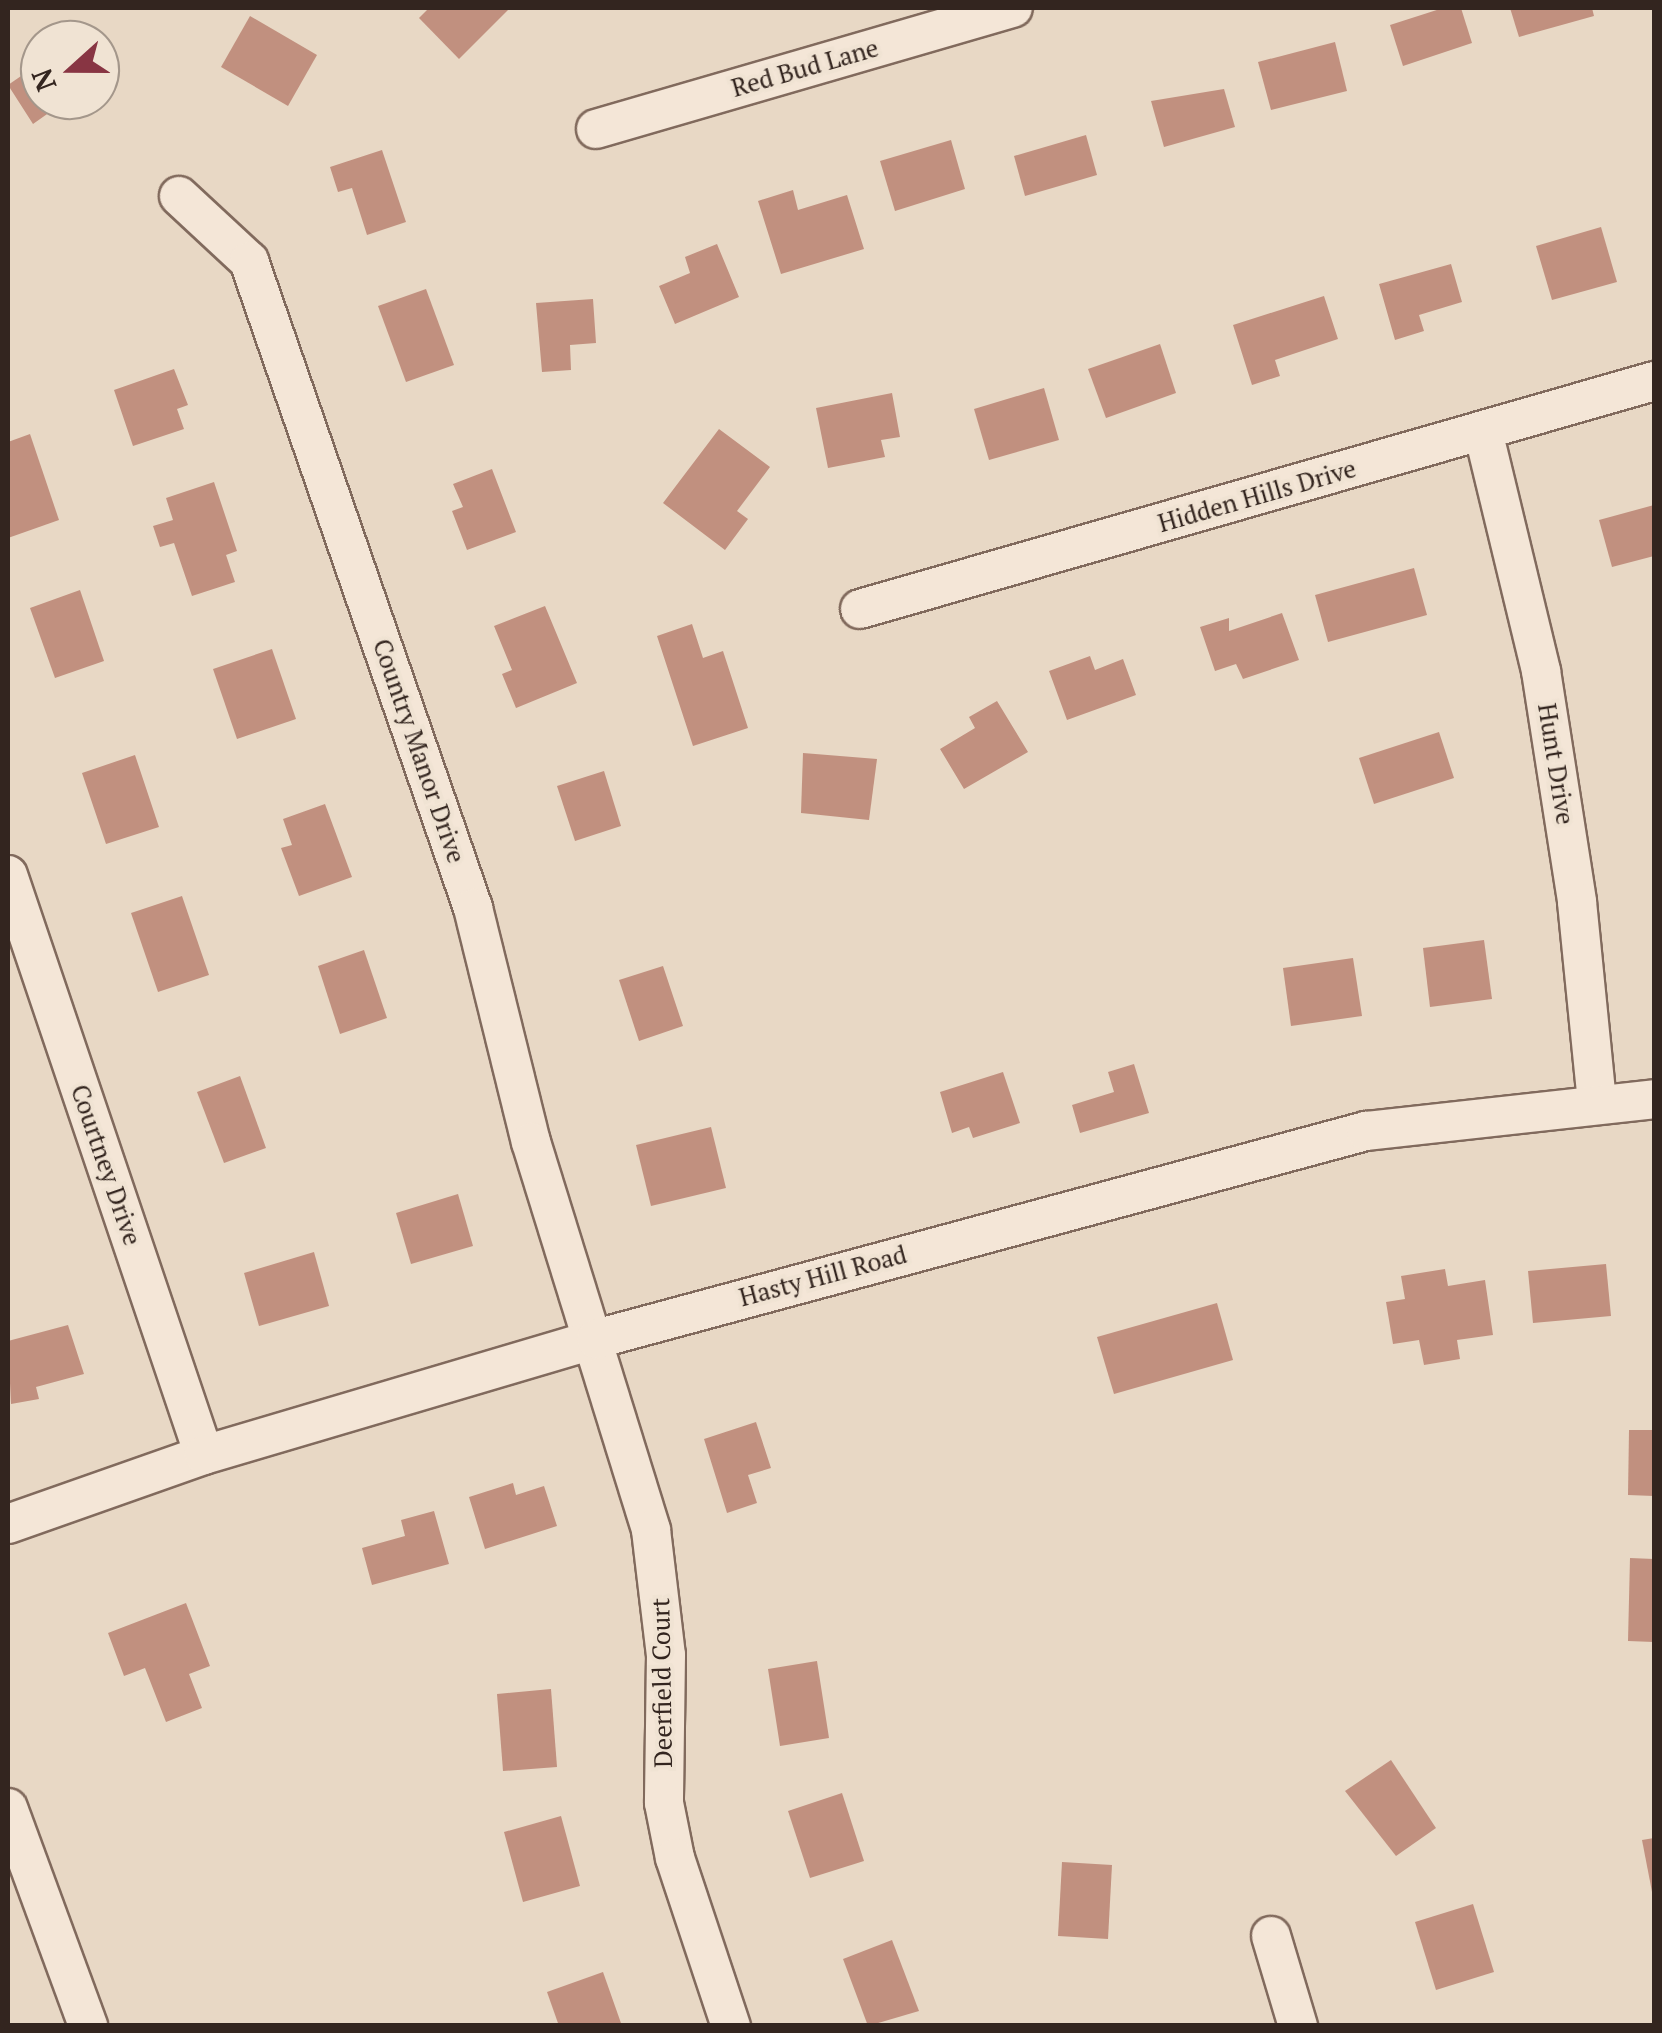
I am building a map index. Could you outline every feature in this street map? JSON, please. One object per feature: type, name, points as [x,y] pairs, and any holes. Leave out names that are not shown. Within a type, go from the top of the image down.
[{"type":"street","name":"Red Bud Lane","points":[[596,129],[1013,8]]},
{"type":"street","name":"Country Manor Drive","points":[[178,196],[249,261],[474,908],[531,1142],[596,1338]]},
{"type":"street","name":"Hidden Hills Drive","points":[[860,609],[1654,380]]},
{"type":"street","name":"Hunt Drive","points":[[1484,431],[1541,672],[1577,902],[1597,1103]]},
{"type":"street","name":"Courtney Drive","points":[[8,875],[204,1456]]},
{"type":"street","name":"Hasty Hill Road","points":[[8,1524],[204,1456],[596,1338],[1366,1131],[1654,1099]]},
{"type":"street","name":"Deerfield Court","points":[[596,1338],[651,1530],[663,1602],[664,1803],[675,1858],[731,2026]]},
{"type":"street","points":[[8,1808],[88,2026]]},
{"type":"street","points":[[1271,1936],[1298,2026]]},
{"type":"building","points":[[429,8],[510,8],[459,59],[419,18]]},
{"type":"building","points":[[1443,8],[1461,8],[1472,43],[1403,66],[1390,25]]},
{"type":"building","points":[[1510,8],[1592,8],[1594,16],[1519,37]]},
{"type":"building","points":[[250,16],[317,55],[288,106],[221,67]]},
{"type":"building","points":[[1335,42],[1347,91],[1271,110],[1258,62]]},
{"type":"building","points":[[20,77],[20,104],[8,85]]},
{"type":"building","points":[[1224,89],[1235,127],[1164,147],[1151,101]]},
{"type":"building","points":[[1086,135],[1097,175],[1025,196],[1014,156]]},
{"type":"building","points":[[951,140],[965,189],[895,211],[880,161]]},
{"type":"building","points":[[382,150],[406,222],[367,235],[352,188],[338,192],[330,167]]},
{"type":"building","points":[[793,190],[798,210],[847,195],[864,249],[781,274],[758,201]]},
{"type":"building","points":[[1601,227],[1617,282],[1552,300],[1536,246]]},
{"type":"building","points":[[717,244],[739,297],[675,324],[659,286],[690,273],[685,257]]},
{"type":"building","points":[[1451,264],[1462,302],[1419,315],[1424,331],[1395,340],[1379,284]]},
{"type":"building","points":[[426,289],[454,365],[406,382],[378,306]]},
{"type":"building","points":[[1324,296],[1338,339],[1275,360],[1280,376],[1252,385],[1233,325]]},
{"type":"building","points":[[593,299],[596,343],[570,345],[571,370],[542,372],[536,303]]},
{"type":"building","points":[[1160,344],[1176,393],[1106,418],[1088,369]]},
{"type":"building","points":[[174,369],[188,405],[177,409],[184,429],[133,446],[114,390]]},
{"type":"building","points":[[1044,388],[1059,440],[989,460],[974,409]]},
{"type":"building","points":[[892,393],[900,437],[881,440],[885,457],[828,468],[816,408]]},
{"type":"building","points":[[719,429],[770,467],[737,511],[748,519],[725,550],[663,503]]},
{"type":"building","points":[[30,434],[59,520],[8,538],[8,442]]},
{"type":"building","points":[[492,469],[516,532],[467,550],[452,511],[463,507],[453,484]]},
{"type":"building","points":[[214,482],[237,551],[226,555],[235,582],[192,596],[174,543],[160,547],[153,526],[173,520],[166,498]]},
{"type":"building","points":[[1654,505],[1654,556],[1612,567],[1599,520]]},
{"type":"building","points":[[1414,568],[1427,615],[1328,642],[1315,595]]},
{"type":"building","points":[[80,590],[104,661],[55,678],[30,608]]},
{"type":"building","points":[[545,606],[577,683],[516,708],[502,674],[512,670],[494,626]]},
{"type":"building","points":[[1282,613],[1299,660],[1243,679],[1236,664],[1215,671],[1200,627],[1229,618],[1229,631]]},
{"type":"building","points":[[692,624],[703,658],[723,651],[748,728],[693,746],[657,636]]},
{"type":"building","points":[[272,649],[296,719],[237,739],[213,669]]},
{"type":"building","points":[[1090,656],[1095,670],[1123,659],[1136,695],[1067,720],[1049,671]]},
{"type":"building","points":[[997,701],[1028,752],[964,789],[940,749],[975,728],[969,717]]},
{"type":"building","points":[[1439,732],[1454,778],[1374,804],[1359,758]]},
{"type":"building","points":[[803,753],[877,759],[869,820],[801,813]]},
{"type":"building","points":[[135,755],[159,827],[106,844],[82,773]]},
{"type":"building","points":[[604,771],[621,826],[575,841],[557,786]]},
{"type":"building","points":[[325,804],[352,877],[299,896],[281,848],[292,845],[283,819]]},
{"type":"building","points":[[182,896],[209,975],[158,992],[131,913]]},
{"type":"building","points":[[1484,940],[1492,999],[1430,1007],[1423,948]]},
{"type":"building","points":[[364,950],[387,1018],[340,1034],[318,966]]},
{"type":"building","points":[[1353,958],[1362,1016],[1291,1026],[1283,968]]},
{"type":"building","points":[[663,966],[683,1026],[639,1041],[619,980]]},
{"type":"building","points":[[1134,1064],[1149,1113],[1080,1133],[1072,1105],[1114,1092],[1108,1072]]},
{"type":"building","points":[[1003,1072],[1020,1123],[973,1138],[969,1127],[952,1133],[940,1092]]},
{"type":"building","points":[[240,1076],[266,1148],[224,1163],[197,1092]]},
{"type":"building","points":[[711,1127],[726,1188],[651,1206],[636,1145]]},
{"type":"building","points":[[458,1194],[473,1246],[411,1264],[396,1213]]},
{"type":"building","points":[[314,1252],[329,1306],[259,1326],[244,1273]]},
{"type":"building","points":[[1606,1264],[1611,1316],[1533,1323],[1528,1271]]},
{"type":"building","points":[[1445,1269],[1448,1286],[1485,1280],[1493,1335],[1457,1340],[1460,1359],[1424,1365],[1419,1340],[1393,1344],[1386,1302],[1405,1299],[1401,1276]]},
{"type":"building","points":[[1217,1303],[1233,1360],[1114,1394],[1097,1337]]},
{"type":"building","points":[[68,1325],[84,1374],[36,1387],[39,1399],[11,1404],[8,1341]]},
{"type":"building","points":[[756,1422],[771,1468],[748,1475],[757,1503],[727,1513],[704,1439]]},
{"type":"building","points":[[1629,1430],[1654,1430],[1654,1496],[1628,1495]]},
{"type":"building","points":[[513,1483],[516,1495],[544,1486],[557,1526],[485,1549],[469,1497]]},
{"type":"building","points":[[434,1511],[449,1564],[372,1585],[362,1548],[405,1536],[401,1520]]},
{"type":"building","points":[[1630,1558],[1654,1559],[1654,1642],[1628,1641]]},
{"type":"building","points":[[186,1603],[210,1666],[189,1674],[202,1708],[166,1722],[145,1668],[124,1676],[108,1633]]},
{"type":"building","points":[[817,1661],[829,1738],[780,1746],[768,1669]]},
{"type":"building","points":[[551,1689],[557,1767],[503,1771],[497,1694]]},
{"type":"building","points":[[1391,1760],[1436,1828],[1396,1856],[1345,1791]]},
{"type":"building","points":[[842,1793],[864,1861],[810,1878],[788,1811]]},
{"type":"building","points":[[561,1816],[580,1886],[523,1902],[504,1832]]},
{"type":"building","points":[[1654,1838],[1654,1897],[1653,1897],[1642,1840]]},
{"type":"building","points":[[1062,1862],[1112,1865],[1108,1939],[1058,1936]]},
{"type":"building","points":[[1473,1904],[1494,1972],[1436,1990],[1415,1922]]},
{"type":"building","points":[[892,1940],[919,2011],[868,2026],[843,1959]]},
{"type":"building","points":[[603,1972],[622,2026],[559,2026],[547,1992]]}]
